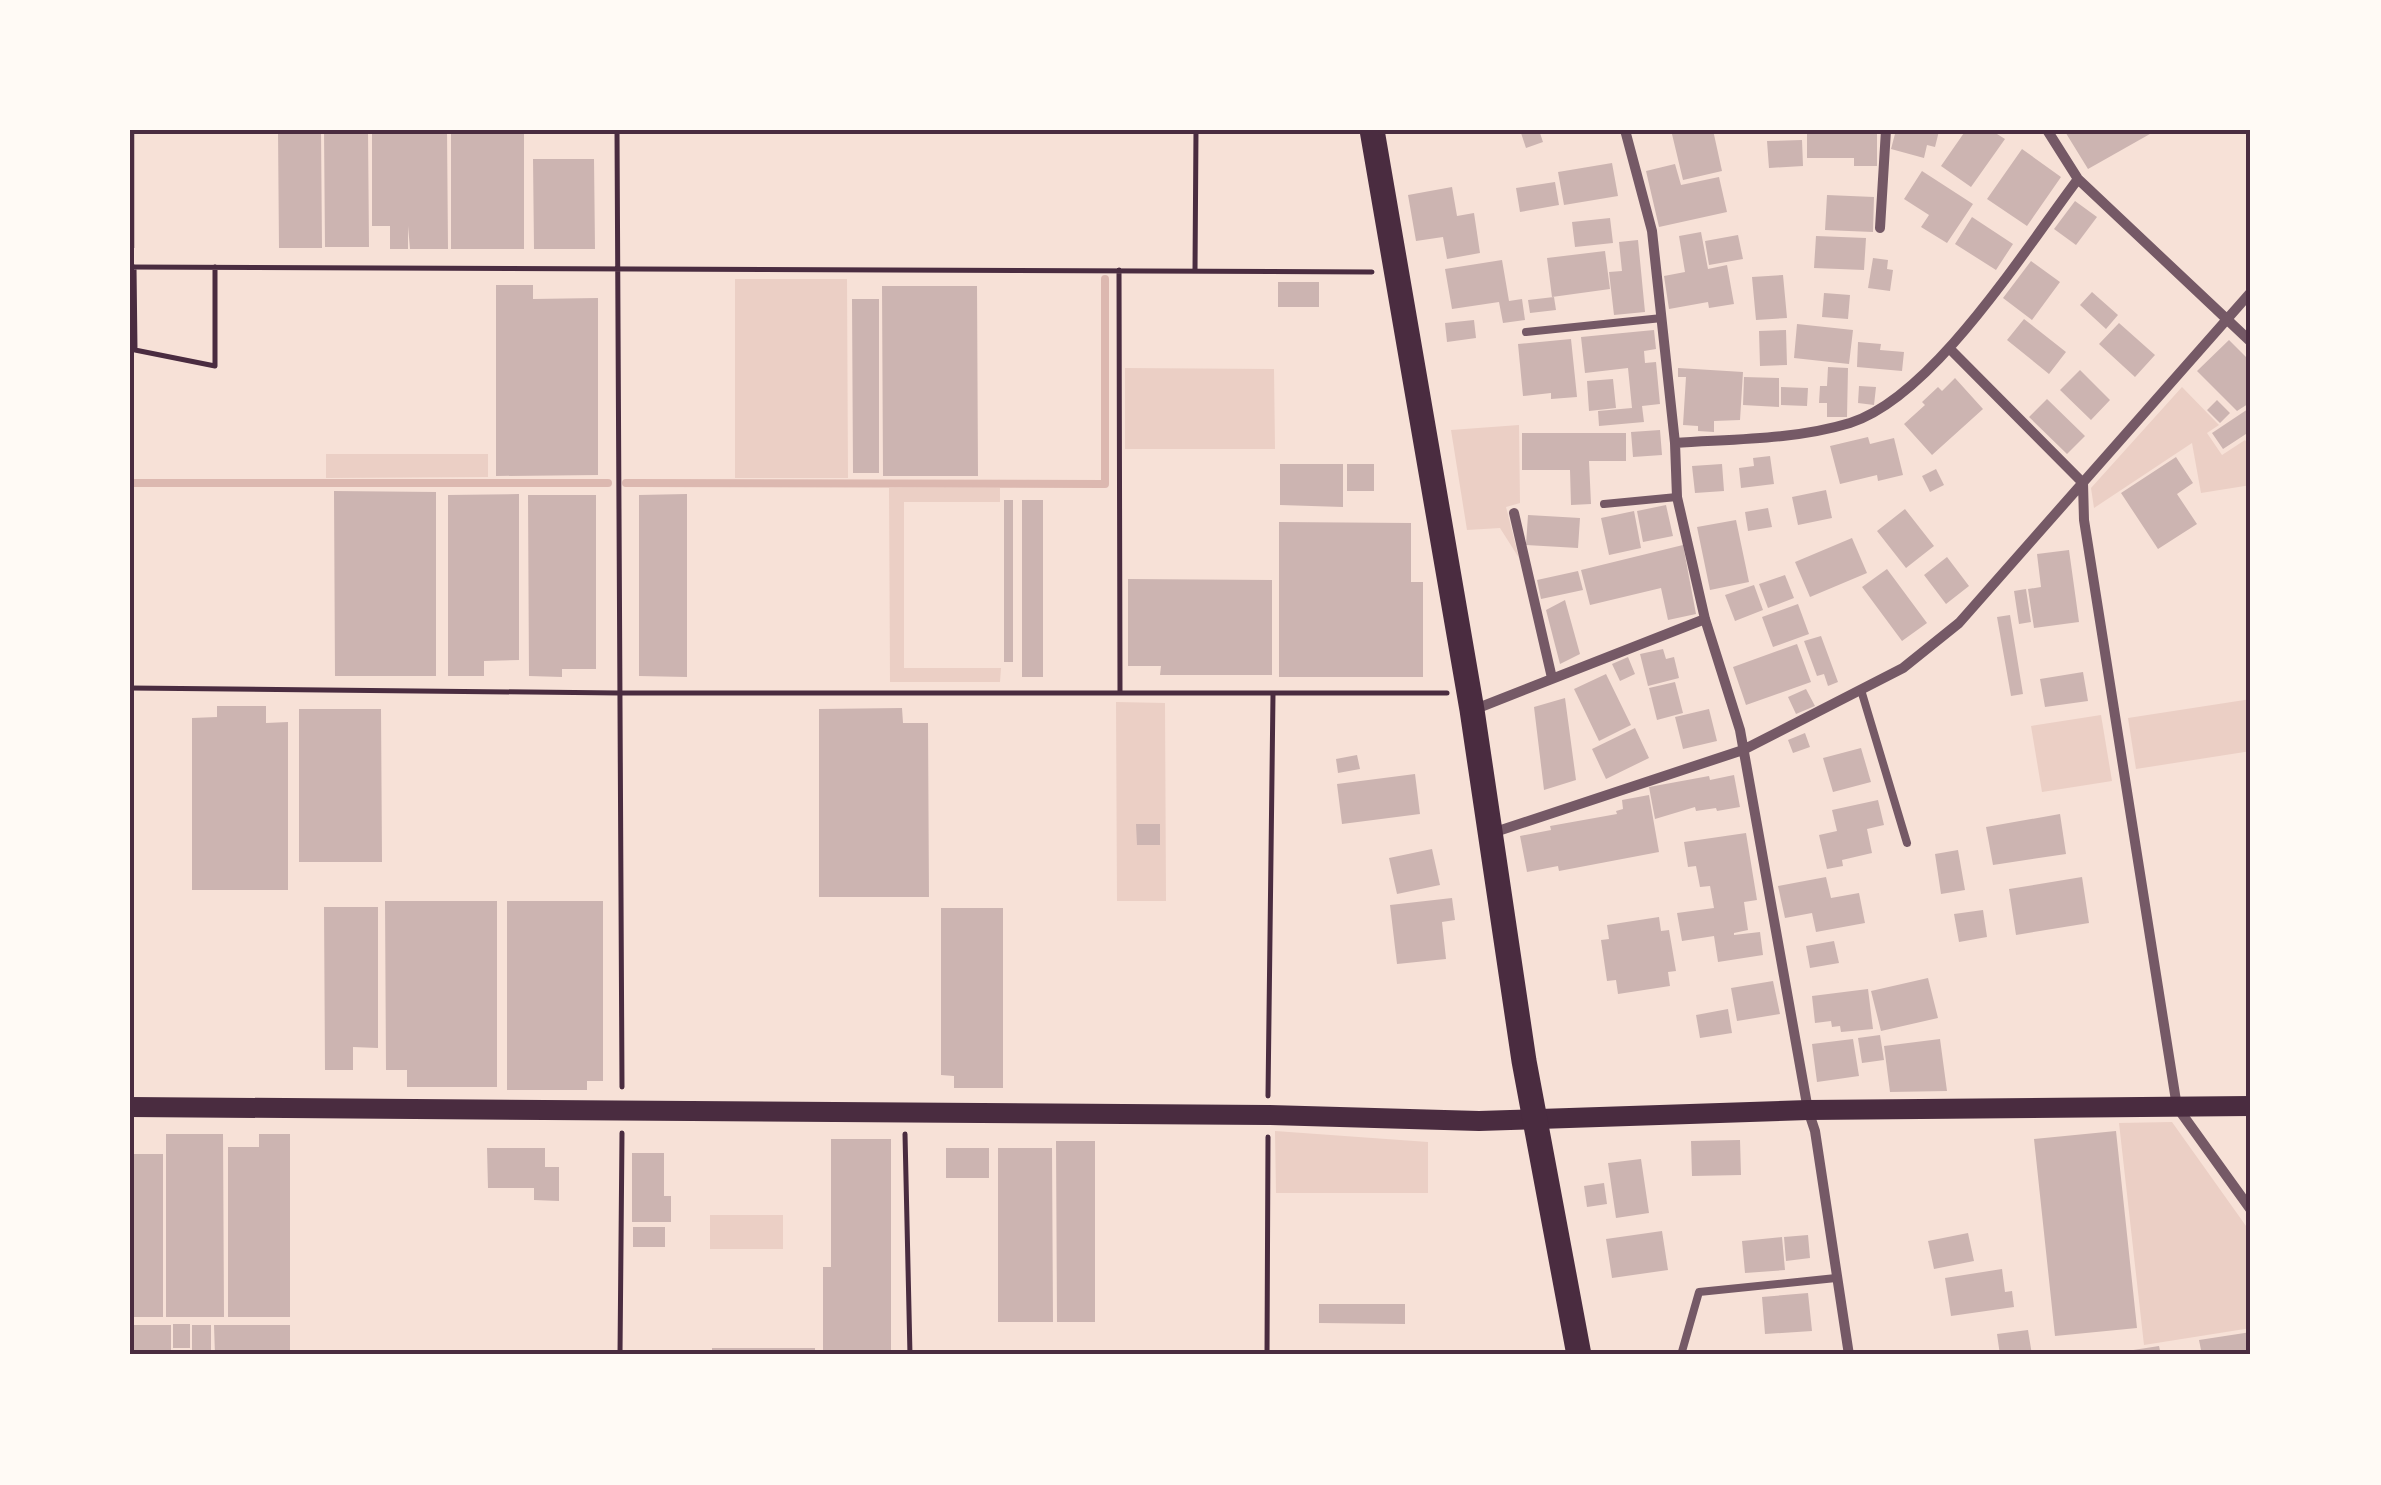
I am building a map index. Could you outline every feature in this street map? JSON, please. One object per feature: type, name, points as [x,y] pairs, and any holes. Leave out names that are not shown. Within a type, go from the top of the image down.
[{"type":"highway","points":[[1372,130],[1470,702],[1535,1121],[1578,1355]]},
{"type":"main road","points":[[130,1107],[1268,1114],[1535,1121],[1808,1110],[2251,1106]]},
{"type":"street","points":[[1625,130],[1652,231],[1678,496],[1705,619],[1740,730],[1808,1110],[1816,1131],[1849,1355]]},
{"type":"street","points":[[1880,228],[1886,130]]},
{"type":"street","points":[[2047,130],[2078,179],[2251,342]]},
{"type":"street","points":[[1675,443],[1785,436],[1850,422],[1885,409],[1950,349],[2078,179]]},
{"type":"street","points":[[1488,834],[1743,750],[1903,668],[1959,623],[2251,292]]},
{"type":"street","points":[[1950,349],[2083,483],[2084,520],[2178,1107],[2251,1210]]},
{"type":"street","points":[[1514,512],[1552,678]]},
{"type":"street","points":[[1470,702],[1552,678],[1705,619]]},
{"type":"lane","points":[[1526,332],[1662,318]]},
{"type":"lane","points":[[1604,504],[1678,496]]},
{"type":"lane","points":[[1861,690],[1906,842]]},
{"type":"lane","points":[[1682,1355],[1699,1292],[1836,1278]]},
{"type":"path","points":[[617,130],[620,1355]]},
{"type":"path","points":[[1195,271],[1196,130]]},
{"type":"path","points":[[215,268],[215,366],[134,350],[132,267],[1398,272]]},
{"type":"path","points":[[1119,270],[1120,694]]},
{"type":"path","points":[[130,688],[1272,694],[1470,702]]},
{"type":"path","points":[[1267,1355],[1272,694]]},
{"type":"path","points":[[905,1111],[910,1355]]},
{"type":"shaded area","points":[[735,279],[847,279],[848,478],[735,478]]},
{"type":"shaded area","points":[[1125,368],[1274,369],[1275,449],[1125,449]]},
{"type":"shaded area","points":[[2182,387],[2219,425],[2207,433],[2222,455],[2245,440],[2251,448],[2251,485],[2201,493],[2192,443],[2094,508],[2091,488]]},
{"type":"shaded area","points":[[1519,425],[1520,503],[1506,507],[1519,558],[1500,528],[1467,530],[1451,430]]},
{"type":"shaded area","points":[[326,454],[488,454],[488,477],[326,478]]},
{"type":"shaded area","points":[[889,488],[1000,488],[1000,502],[904,502],[904,668],[1001,668],[1000,682],[890,682]]},
{"type":"shaded area","points":[[2251,699],[2251,751],[2136,769],[2128,718]]},
{"type":"shaded area","points":[[1116,702],[1165,703],[1166,901],[1117,901]]},
{"type":"shaded area","points":[[2101,715],[2112,781],[2042,792],[2031,726]]},
{"type":"shaded area","points":[[2172,1122],[2251,1233],[2251,1328],[2144,1345],[2119,1123]]},
{"type":"shaded area","points":[[1275,1131],[1428,1142],[1428,1193],[1276,1193]]},
{"type":"shaded area","points":[[710,1215],[783,1215],[783,1249],[710,1249]]},
{"type":"building","points":[[130,130],[135,130],[135,248],[130,248]]},
{"type":"building","points":[[278,130],[321,130],[322,248],[279,248]]},
{"type":"building","points":[[324,130],[368,130],[369,247],[325,247]]},
{"type":"building","points":[[372,130],[447,130],[448,249],[410,249],[408,226],[408,249],[390,249],[390,226],[372,226]]},
{"type":"building","points":[[451,130],[524,130],[524,249],[451,249]]},
{"type":"building","points":[[1520,130],[1539,130],[1543,142],[1526,148]]},
{"type":"building","points":[[1671,130],[1713,130],[1722,171],[1683,180]]},
{"type":"building","points":[[1807,130],[1877,130],[1877,166],[1854,166],[1854,158],[1807,158]]},
{"type":"building","points":[[1896,130],[1939,131],[1935,147],[1927,145],[1924,158],[1891,149]]},
{"type":"building","points":[[1966,130],[2000,130],[1997,134],[2005,139],[1971,187],[1941,166]]},
{"type":"building","points":[[2064,130],[2157,130],[2088,169]]},
{"type":"building","points":[[1802,140],[1803,166],[1769,168],[1767,141]]},
{"type":"building","points":[[2022,149],[2061,177],[2027,226],[1987,199]]},
{"type":"building","points":[[533,159],[594,159],[595,249],[534,249]]},
{"type":"building","points":[[1612,163],[1618,196],[1564,205],[1558,172]]},
{"type":"building","points":[[1675,164],[1681,185],[1719,177],[1727,212],[1659,227],[1646,171]]},
{"type":"building","points":[[1922,171],[1973,204],[1947,243],[1921,227],[1929,215],[1904,199]]},
{"type":"building","points":[[1555,182],[1559,205],[1520,212],[1516,188]]},
{"type":"building","points":[[1452,187],[1457,216],[1474,213],[1480,253],[1447,259],[1443,237],[1416,241],[1408,195]]},
{"type":"building","points":[[1827,195],[1874,197],[1873,232],[1825,230]]},
{"type":"building","points":[[2075,201],[2097,217],[2076,245],[2054,229]]},
{"type":"building","points":[[1972,217],[2013,244],[1996,270],[1955,244]]},
{"type":"building","points":[[1610,218],[1613,243],[1575,247],[1572,222]]},
{"type":"building","points":[[1701,232],[1708,269],[1727,265],[1734,304],[1709,308],[1708,302],[1669,309],[1664,276],[1685,272],[1679,236]]},
{"type":"building","points":[[1738,235],[1743,259],[1709,265],[1705,241]]},
{"type":"building","points":[[1816,236],[1866,238],[1864,270],[1814,268]]},
{"type":"building","points":[[1638,240],[1645,312],[1614,315],[1609,272],[1622,271],[1619,242]]},
{"type":"building","points":[[1605,251],[1610,289],[1552,297],[1547,258]]},
{"type":"building","points":[[1873,258],[1888,260],[1887,269],[1893,270],[1890,291],[1868,288]]},
{"type":"building","points":[[1502,260],[1509,301],[1522,299],[1525,320],[1503,323],[1499,302],[1452,309],[1445,269]]},
{"type":"building","points":[[2031,261],[2060,282],[2032,320],[2003,298]]},
{"type":"building","points":[[1783,275],[1787,318],[1756,320],[1752,277]]},
{"type":"building","points":[[1278,282],[1319,282],[1319,307],[1278,307]]},
{"type":"building","points":[[496,285],[533,285],[533,299],[598,298],[598,475],[496,476]]},
{"type":"building","points":[[882,286],[977,286],[978,476],[883,476]]},
{"type":"building","points":[[2092,292],[2118,315],[2106,329],[2080,305]]},
{"type":"building","points":[[1824,293],[1850,295],[1848,319],[1822,317]]},
{"type":"building","points":[[1554,297],[1556,310],[1530,313],[1528,300]]},
{"type":"building","points":[[852,299],[879,299],[879,473],[853,473]]},
{"type":"building","points":[[2024,319],[2066,352],[2049,374],[2007,340]]},
{"type":"building","points":[[1474,320],[1476,338],[1447,342],[1445,323]]},
{"type":"building","points":[[2119,323],[2155,355],[2135,377],[2099,344]]},
{"type":"building","points":[[1797,324],[1853,330],[1849,364],[1794,358]]},
{"type":"building","points":[[1654,330],[1656,349],[1644,351],[1645,363],[1656,362],[1660,404],[1642,406],[1644,422],[1599,426],[1598,411],[1632,408],[1628,368],[1585,373],[1581,337]]},
{"type":"building","points":[[1786,330],[1787,365],[1760,366],[1759,331]]},
{"type":"building","points":[[1571,339],[1577,397],[1551,399],[1551,393],[1523,396],[1518,344]]},
{"type":"building","points":[[2229,340],[2251,362],[2251,402],[2237,411],[2197,371]]},
{"type":"building","points":[[1858,342],[1881,344],[1880,350],[1904,352],[1902,371],[1857,367]]},
{"type":"building","points":[[1828,367],[1848,368],[1847,417],[1827,417],[1827,403],[1819,403],[1820,386],[1827,386]]},
{"type":"building","points":[[1678,368],[1743,372],[1740,420],[1714,421],[1714,432],[1683,425],[1686,377],[1678,377]]},
{"type":"building","points":[[2080,370],[2110,400],[2091,420],[2060,390]]},
{"type":"building","points":[[1744,377],[1779,378],[1779,407],[1743,405]]},
{"type":"building","points":[[1955,378],[1983,409],[1932,455],[1904,424],[1938,387],[1942,391]]},
{"type":"building","points":[[1613,379],[1616,408],[1589,411],[1587,381]]},
{"type":"building","points":[[1859,386],[1876,387],[1874,405],[1858,403]]},
{"type":"building","points":[[1781,387],[1808,388],[1807,406],[1781,405]]},
{"type":"building","points":[[2047,399],[2085,436],[2067,454],[2029,417]]},
{"type":"building","points":[[2217,400],[2230,413],[2220,423],[2207,410]]},
{"type":"building","points":[[2251,407],[2251,441],[2246,434],[2223,449],[2212,433]]},
{"type":"building","points":[[1660,430],[1662,455],[1633,457],[1631,432]]},
{"type":"building","points":[[1522,433],[1626,433],[1626,461],[1589,461],[1591,504],[1571,505],[1570,470],[1522,470]]},
{"type":"building","points":[[1868,437],[1870,444],[1894,438],[1903,475],[1878,481],[1877,475],[1840,484],[1830,446]]},
{"type":"building","points":[[1770,456],[1774,484],[1741,488],[1739,468],[1754,466],[1753,458]]},
{"type":"building","points":[[2176,457],[2193,483],[2177,494],[2197,524],[2158,549],[2121,493]]},
{"type":"building","points":[[1280,464],[1343,464],[1343,507],[1280,505]]},
{"type":"building","points":[[1347,464],[1374,464],[1374,491],[1347,491]]},
{"type":"building","points":[[1722,464],[1724,491],[1695,493],[1692,466]]},
{"type":"building","points":[[1936,469],[1944,485],[1930,492],[1922,476]]},
{"type":"building","points":[[1826,490],[1832,518],[1798,525],[1792,497]]},
{"type":"building","points":[[334,491],[436,492],[436,676],[335,676]]},
{"type":"building","points":[[519,494],[519,660],[484,661],[484,676],[448,676],[448,495]]},
{"type":"building","points":[[687,494],[687,677],[639,676],[639,495]]},
{"type":"building","points":[[528,495],[596,495],[596,669],[562,669],[562,677],[529,676]]},
{"type":"building","points":[[1004,500],[1013,500],[1013,662],[1004,662]]},
{"type":"building","points":[[1022,500],[1043,500],[1043,677],[1022,677]]},
{"type":"building","points":[[1666,505],[1673,536],[1643,542],[1637,511]]},
{"type":"building","points":[[1768,508],[1772,527],[1748,531],[1745,512]]},
{"type":"building","points":[[1905,509],[1934,546],[1906,568],[1877,531]]},
{"type":"building","points":[[1634,511],[1641,548],[1609,555],[1601,518]]},
{"type":"building","points":[[1528,515],[1580,518],[1578,548],[1526,545]]},
{"type":"building","points":[[1736,520],[1749,582],[1710,590],[1697,527]]},
{"type":"building","points":[[1279,522],[1411,523],[1411,582],[1423,582],[1423,677],[1279,677]]},
{"type":"building","points":[[1852,538],[1867,573],[1810,597],[1795,562]]},
{"type":"building","points":[[1683,545],[1696,614],[1668,620],[1661,588],[1590,605],[1581,570]]},
{"type":"building","points":[[2069,550],[2079,622],[2034,628],[2028,589],[2041,587],[2037,554]]},
{"type":"building","points":[[1947,557],[1969,586],[1946,604],[1924,575]]},
{"type":"building","points":[[1887,569],[1927,623],[1902,641],[1862,587]]},
{"type":"building","points":[[1578,571],[1583,590],[1541,599],[1537,580]]},
{"type":"building","points":[[1785,575],[1794,598],[1768,608],[1759,584]]},
{"type":"building","points":[[1128,579],[1272,580],[1272,675],[1160,675],[1161,666],[1128,666]]},
{"type":"building","points":[[1754,585],[1763,610],[1735,621],[1725,595]]},
{"type":"building","points":[[2026,589],[2031,622],[2019,624],[2014,591]]},
{"type":"building","points":[[1565,600],[1580,654],[1560,664],[1546,610]]},
{"type":"building","points":[[1798,604],[1809,634],[1773,647],[1762,617]]},
{"type":"building","points":[[2010,615],[2023,694],[2011,696],[1997,617]]},
{"type":"building","points":[[1821,636],[1838,682],[1828,686],[1824,674],[1817,676],[1804,641]]},
{"type":"building","points":[[1797,644],[1811,682],[1746,705],[1733,667]]},
{"type":"building","points":[[1663,649],[1666,659],[1674,657],[1679,678],[1648,686],[1640,654]]},
{"type":"building","points":[[1628,657],[1635,674],[1620,681],[1612,664]]},
{"type":"building","points":[[2083,672],[2088,701],[2045,707],[2040,679]]},
{"type":"building","points":[[1606,674],[1631,725],[1599,741],[1574,689]]},
{"type":"building","points":[[1675,682],[1683,713],[1657,720],[1649,688]]},
{"type":"building","points":[[1806,689],[1815,706],[1796,714],[1788,697]]},
{"type":"building","points":[[1565,698],[1576,780],[1544,790],[1534,707]]},
{"type":"building","points":[[217,706],[266,706],[266,723],[288,722],[288,890],[192,890],[192,718],[217,717]]},
{"type":"building","points":[[902,708],[903,723],[928,723],[929,897],[819,897],[819,709]]},
{"type":"building","points":[[299,709],[381,709],[382,862],[299,862]]},
{"type":"building","points":[[1709,709],[1717,741],[1683,749],[1675,717]]},
{"type":"building","points":[[1635,728],[1649,758],[1606,779],[1592,749]]},
{"type":"building","points":[[1805,733],[1810,747],[1793,753],[1788,740]]},
{"type":"building","points":[[1861,748],[1871,782],[1833,792],[1823,758]]},
{"type":"building","points":[[1357,755],[1360,769],[1338,773],[1336,759]]},
{"type":"building","points":[[1415,774],[1420,814],[1342,824],[1337,784]]},
{"type":"building","points":[[1734,775],[1740,807],[1696,811],[1695,807],[1655,819],[1649,787]]},
{"type":"building","points":[[1649,795],[1659,852],[1559,871],[1558,866],[1527,872],[1520,836],[1551,830],[1550,826],[1617,814],[1623,809],[1622,800]]},
{"type":"building","points":[[1878,800],[1884,825],[1867,829],[1872,853],[1842,860],[1843,866],[1827,869],[1819,835],[1837,831],[1832,810]]},
{"type":"building","points":[[2060,814],[2066,854],[1993,865],[1986,827]]},
{"type":"building","points":[[1136,824],[1160,824],[1160,845],[1137,845]]},
{"type":"building","points":[[1746,833],[1757,900],[1744,902],[1748,930],[1734,935],[1760,932],[1763,955],[1718,962],[1714,936],[1682,941],[1677,913],[1714,908],[1710,886],[1700,887],[1696,866],[1688,867],[1684,842]]},
{"type":"building","points":[[1432,849],[1440,885],[1397,894],[1389,858]]},
{"type":"building","points":[[1958,850],[1965,890],[1941,894],[1935,854]]},
{"type":"building","points":[[1826,877],[1831,898],[1859,893],[1865,923],[1816,932],[1812,913],[1785,918],[1778,886]]},
{"type":"building","points":[[2082,877],[2089,923],[2016,935],[2009,889]]},
{"type":"building","points":[[1452,898],[1455,920],[1442,922],[1446,959],[1397,964],[1390,905]]},
{"type":"building","points":[[385,901],[497,901],[497,1087],[407,1087],[407,1070],[386,1070]]},
{"type":"building","points":[[507,901],[603,901],[603,1081],[587,1081],[587,1090],[507,1090]]},
{"type":"building","points":[[324,907],[378,907],[378,1048],[353,1047],[353,1070],[325,1070]]},
{"type":"building","points":[[941,908],[1003,908],[1003,1088],[954,1088],[954,1076],[941,1075]]},
{"type":"building","points":[[1983,910],[1987,937],[1959,942],[1954,914]]},
{"type":"building","points":[[1659,917],[1661,931],[1669,930],[1676,971],[1668,972],[1670,986],[1618,994],[1616,980],[1607,981],[1601,940],[1609,939],[1607,925]]},
{"type":"building","points":[[1834,941],[1839,963],[1810,968],[1806,946]]},
{"type":"building","points":[[1928,978],[1938,1018],[1881,1031],[1871,991]]},
{"type":"building","points":[[1773,981],[1780,1014],[1737,1021],[1731,988]]},
{"type":"building","points":[[1868,989],[1873,1029],[1841,1032],[1840,1026],[1832,1027],[1831,1021],[1815,1023],[1812,996]]},
{"type":"building","points":[[1728,1009],[1732,1033],[1700,1038],[1696,1015]]},
{"type":"building","points":[[1880,1035],[1884,1060],[1862,1063],[1858,1038]]},
{"type":"building","points":[[1853,1039],[1859,1076],[1817,1082],[1812,1044]]},
{"type":"building","points":[[1940,1039],[1947,1091],[1890,1092],[1884,1046]]},
{"type":"building","points":[[2116,1131],[2137,1328],[2055,1336],[2034,1139]]},
{"type":"building","points":[[166,1134],[223,1134],[224,1317],[166,1317]]},
{"type":"building","points":[[259,1134],[290,1134],[290,1317],[228,1317],[228,1147],[259,1147]]},
{"type":"building","points":[[831,1139],[891,1139],[891,1355],[823,1355],[823,1267],[831,1267]]},
{"type":"building","points":[[1740,1140],[1741,1175],[1692,1176],[1691,1141]]},
{"type":"building","points":[[1056,1141],[1095,1141],[1095,1322],[1057,1322]]},
{"type":"building","points":[[487,1148],[545,1148],[545,1167],[559,1167],[559,1201],[534,1200],[534,1188],[488,1188]]},
{"type":"building","points":[[946,1148],[989,1148],[989,1178],[946,1178]]},
{"type":"building","points":[[998,1148],[1052,1148],[1053,1322],[998,1322]]},
{"type":"building","points":[[632,1153],[664,1153],[664,1196],[671,1196],[671,1222],[632,1222]]},
{"type":"building","points":[[134,1154],[163,1154],[163,1317],[134,1317]]},
{"type":"building","points":[[1641,1159],[1649,1213],[1616,1218],[1608,1163]]},
{"type":"building","points":[[1604,1183],[1607,1204],[1587,1207],[1584,1186]]},
{"type":"building","points":[[633,1227],[665,1227],[665,1247],[633,1247]]},
{"type":"building","points":[[1662,1231],[1668,1270],[1612,1278],[1606,1239]]},
{"type":"building","points":[[1968,1233],[1974,1261],[1934,1269],[1928,1241]]},
{"type":"building","points":[[1808,1235],[1810,1258],[1786,1261],[1784,1237]]},
{"type":"building","points":[[1782,1237],[1785,1270],[1745,1273],[1742,1241]]},
{"type":"building","points":[[2002,1269],[2005,1292],[2012,1291],[2014,1307],[1951,1316],[1945,1278]]},
{"type":"building","points":[[1808,1293],[1812,1331],[1765,1334],[1762,1297]]},
{"type":"building","points":[[1319,1304],[1405,1304],[1405,1324],[1319,1323]]},
{"type":"building","points":[[173,1324],[190,1324],[190,1348],[173,1348]]},
{"type":"building","points":[[130,1325],[171,1325],[171,1355],[130,1355]]},
{"type":"building","points":[[192,1325],[211,1325],[211,1355],[192,1355]]},
{"type":"building","points":[[214,1325],[290,1325],[290,1355],[215,1355]]},
{"type":"building","points":[[2028,1330],[2032,1355],[2000,1355],[1997,1334]]},
{"type":"building","points":[[2251,1332],[2251,1355],[2202,1355],[2199,1340]]},
{"type":"building","points":[[2159,1346],[2161,1355],[2114,1353]]},
{"type":"building","points":[[712,1348],[815,1348],[815,1355],[712,1355]]},
{"type":"waterway","points":[[626,483],[1105,484],[1105,279]]},
{"type":"waterway","points":[[130,483],[608,483]]}]
